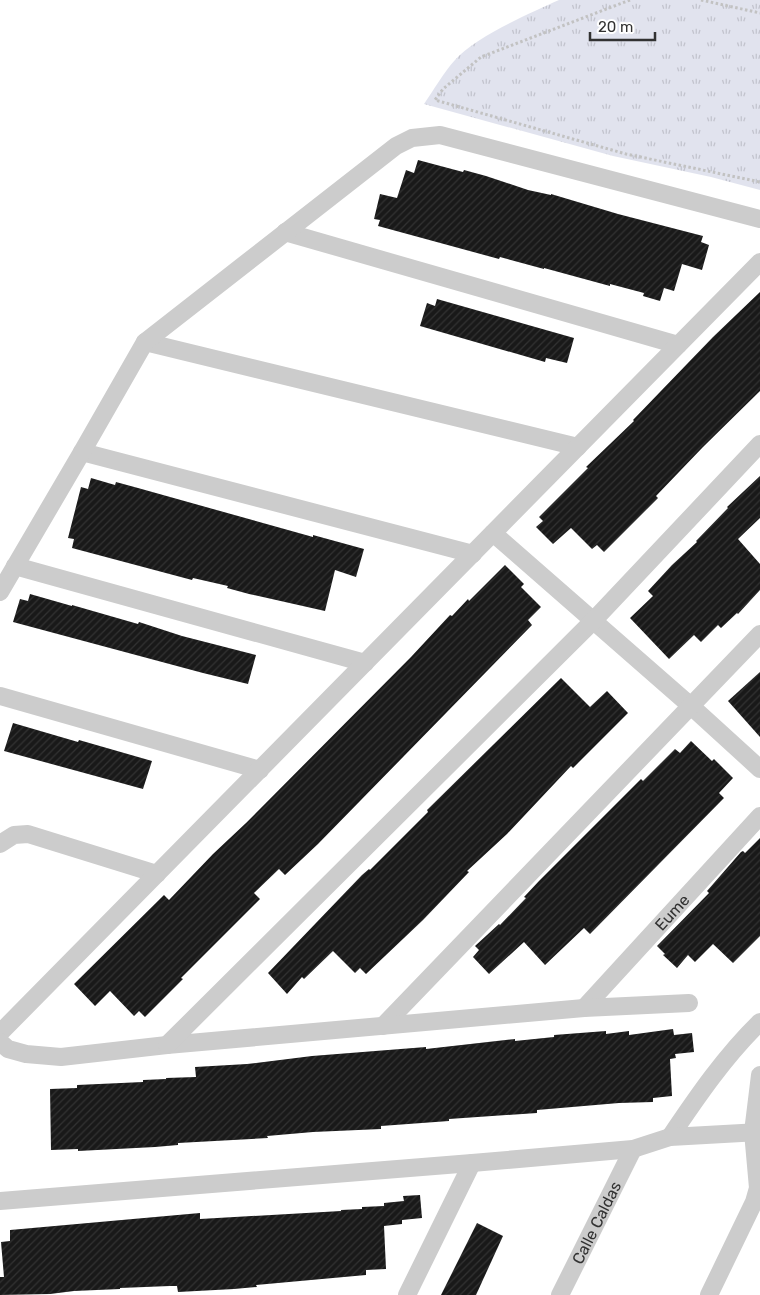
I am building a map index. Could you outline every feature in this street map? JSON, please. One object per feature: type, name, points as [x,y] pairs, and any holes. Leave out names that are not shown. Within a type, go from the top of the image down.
[{"type":"street","points":[[0,592],[145,342],[396,146],[412,138],[440,135],[760,220]]},
{"type":"street","points":[[285,232],[678,346]]},
{"type":"street","points":[[0,1033],[760,262]]},
{"type":"street","points":[[145,342],[578,447]]},
{"type":"street","points":[[166,1045],[593,621],[760,444]]},
{"type":"street","points":[[82,452],[473,554]]},
{"type":"street","points":[[493,533],[760,769]]},
{"type":"street","points":[[15,566],[365,663]]},
{"type":"street","points":[[383,1026],[692,707],[760,634]]},
{"type":"street","points":[[0,696],[260,770]]},
{"type":"street","name":"Eume","points":[[584,1008],[760,816]]},
{"type":"street","points":[[0,844],[14,835],[28,834],[157,874]]},
{"type":"street","points":[[0,1042],[8,1048],[26,1054],[61,1057],[166,1045],[584,1008],[688,1002]]},
{"type":"street","points":[[670,1137],[740,1041],[760,1022]]},
{"type":"street","points":[[709,1295],[754,1202],[758,1188],[756,1132],[760,1075]]},
{"type":"street","points":[[0,1200],[633,1149],[670,1137],[756,1132]]},
{"type":"street","name":"Calle Caldas","points":[[560,1295],[633,1149]]},
{"type":"street","points":[[407,1295],[472,1163]]},
{"type":"path","points":[[630,0],[481,58],[443,89],[435,100],[626,154],[760,182]]},
{"type":"path","points":[[701,0],[740,7],[760,13]]},
{"type":"green space","points":[[559,0],[760,0],[760,190],[711,177],[613,156],[424,104],[446,70],[464,51],[489,34]]},
{"type":"building","points":[[418,160],[463,172],[464,170],[528,190],[551,194],[703,236],[701,242],[709,245],[702,270],[682,264],[674,291],[664,288],[660,301],[643,296],[644,293],[500,257],[499,259],[378,226],[380,220],[374,219],[380,194],[397,198],[406,170],[414,173]]},
{"type":"building","points":[[760,292],[760,391],[703,447],[656,496],[658,498],[604,552],[597,545],[592,549],[571,528],[553,544],[536,527],[543,521],[539,517],[588,468],[586,467],[634,421],[713,337]]},
{"type":"building","points":[[437,299],[574,338],[567,363],[546,358],[545,362],[420,326],[427,303],[435,306]]},
{"type":"building","points":[[760,476],[760,518],[738,539],[760,564],[760,590],[738,614],[721,628],[718,625],[701,642],[694,635],[669,659],[630,618],[653,596],[648,591],[697,542],[727,507]]},
{"type":"building","points":[[91,478],[115,485],[116,482],[313,537],[313,535],[364,549],[356,577],[335,570],[325,611],[249,594],[227,588],[228,586],[193,578],[192,580],[72,548],[74,539],[68,538],[81,487],[88,489]]},
{"type":"building","points":[[505,565],[524,584],[521,587],[541,607],[528,620],[532,625],[318,844],[285,875],[279,869],[254,893],[260,899],[145,1017],[139,1011],[134,1016],[110,991],[95,1006],[74,984],[164,895],[169,900],[411,657],[450,615],[452,616],[468,599],[469,601]]},
{"type":"building","points":[[30,594],[256,655],[248,684],[13,622],[20,599],[28,601]]},
{"type":"building","points":[[760,672],[760,737],[728,701]]},
{"type":"building","points":[[561,678],[590,707],[607,691],[628,713],[573,768],[571,766],[507,834],[467,871],[469,872],[423,920],[366,974],[360,968],[355,973],[333,951],[304,979],[302,977],[287,994],[268,973],[362,875],[370,870],[428,812],[427,810]]},
{"type":"building","points":[[13,723],[152,761],[143,789],[4,751]]},
{"type":"building","points":[[691,741],[712,761],[714,759],[733,778],[719,793],[724,798],[590,934],[584,928],[545,965],[524,942],[489,974],[473,957],[479,950],[475,946],[500,925],[526,898],[524,897],[539,881],[641,779],[643,781],[675,749],[680,753]]},
{"type":"building","points":[[760,838],[760,936],[733,963],[713,944],[695,962],[688,955],[677,968],[663,955],[665,954],[657,946],[709,893],[707,891],[741,852],[745,853]]},
{"type":"building","points":[[673,1029],[674,1035],[692,1033],[694,1052],[675,1054],[676,1058],[670,1059],[672,1096],[653,1098],[653,1102],[537,1110],[537,1113],[381,1126],[381,1129],[313,1132],[267,1136],[268,1138],[178,1143],[178,1145],[155,1147],[78,1151],[78,1149],[51,1150],[50,1089],[77,1088],[77,1085],[196,1077],[195,1067],[426,1047],[426,1049],[515,1039],[515,1041],[554,1037],[554,1035],[606,1031],[606,1034],[629,1031],[629,1035]]},
{"type":"building","points":[[420,1195],[422,1218],[402,1220],[402,1224],[384,1226],[386,1269],[366,1270],[366,1275],[256,1285],[257,1287],[234,1289],[178,1292],[177,1286],[170,1286],[50,1294],[0,1295],[0,1277],[4,1277],[1,1242],[10,1241],[10,1230],[200,1213],[200,1219],[341,1211],[362,1209],[362,1207],[384,1206],[384,1203],[404,1201],[403,1196]]},
{"type":"building","points":[[477,1223],[503,1236],[476,1295],[441,1295]]}]
